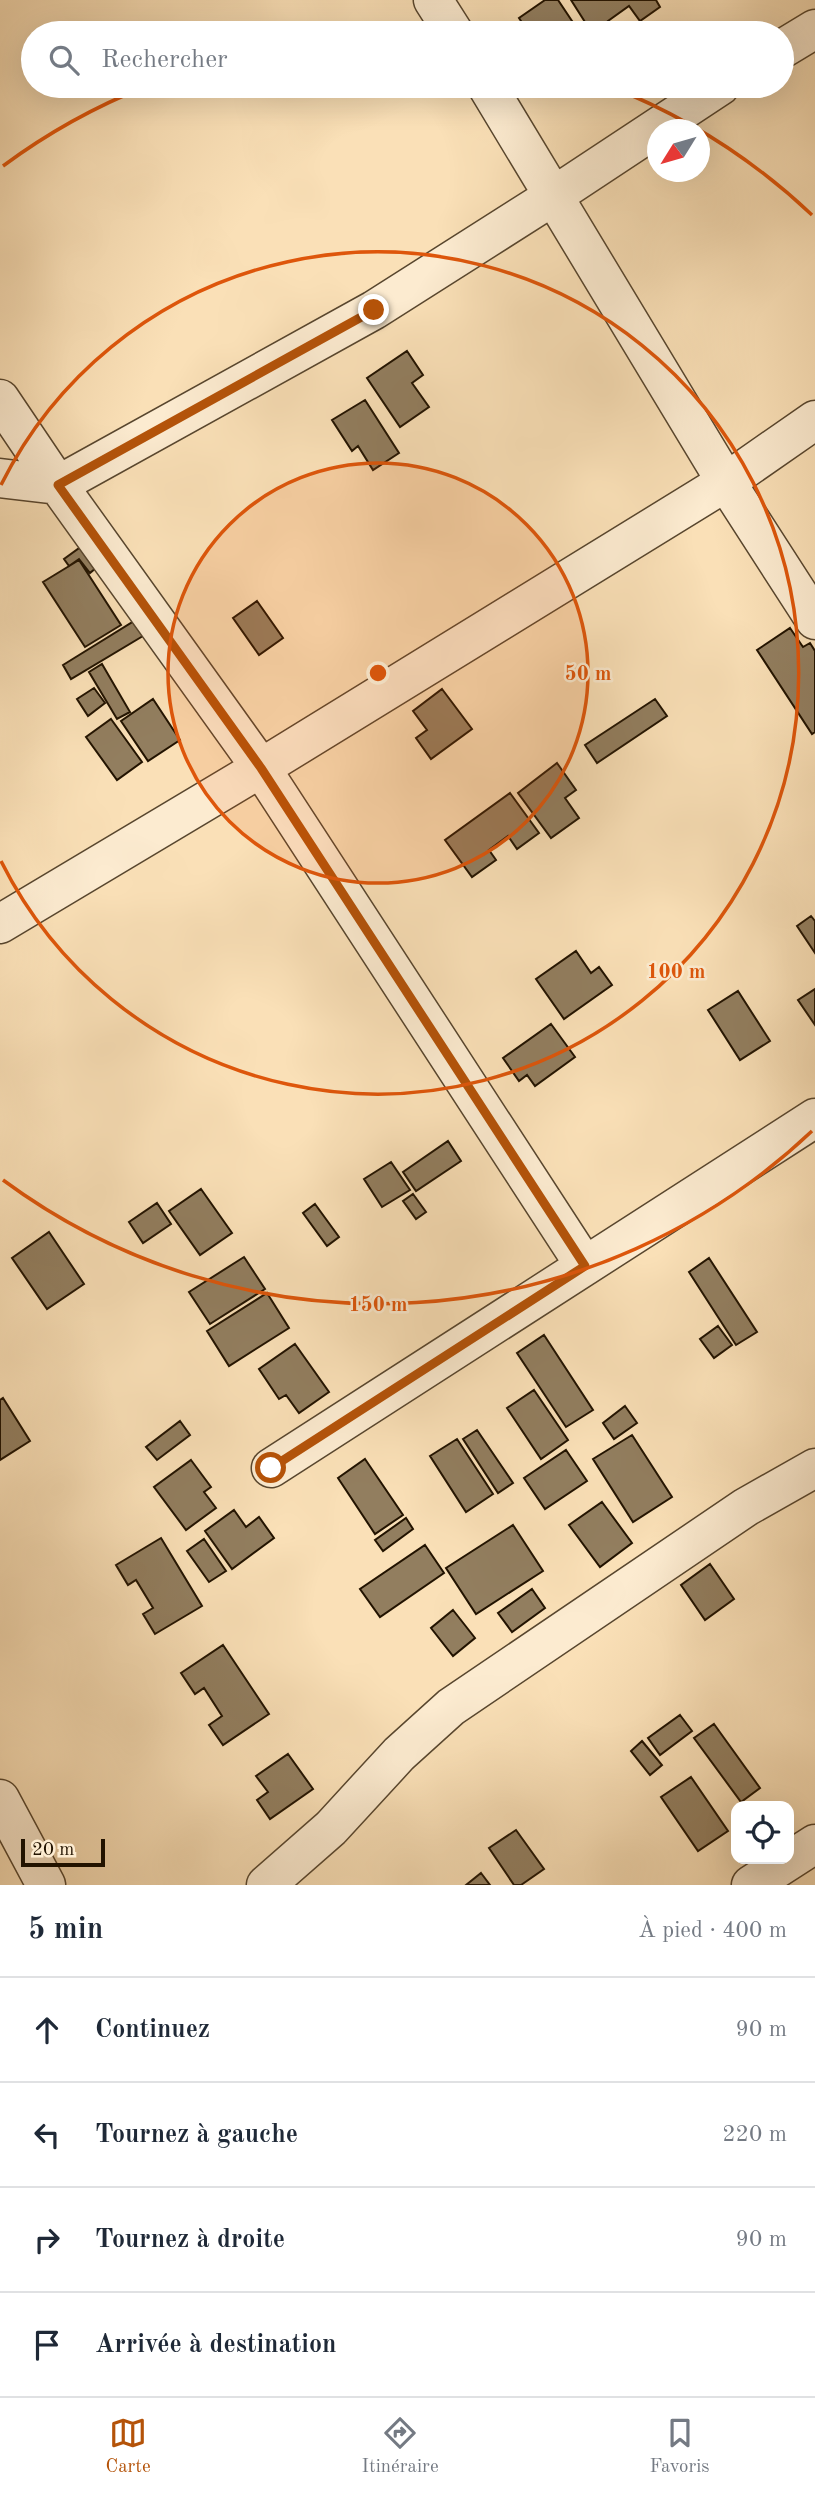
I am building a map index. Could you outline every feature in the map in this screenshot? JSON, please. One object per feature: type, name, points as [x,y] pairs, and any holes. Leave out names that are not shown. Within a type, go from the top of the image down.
[{"type":"street","points":[[433,0],[446,21]]},
{"type":"street","points":[[794,42],[815,29]]},
{"type":"street","points":[[494,98],[726,482],[815,620]]},
{"type":"street","points":[[0,478],[58,485],[374,310],[702,98]]},
{"type":"street","points":[[0,399],[58,485],[261,768],[585,1266]]},
{"type":"street","points":[[0,924],[261,768],[726,482],[815,420]]},
{"type":"street","points":[[271,1468],[815,1118]]},
{"type":"street","points":[[266,1885],[331,1828],[399,1754],[452,1707],[746,1507],[815,1468]]},
{"type":"street","points":[[0,1799],[46,1885]]},
{"type":"street","points":[[751,1885],[815,1844]]},
{"type":"building","points":[[545,0],[558,0],[572,21],[521,21],[519,18]]},
{"type":"building","points":[[571,0],[656,0],[660,7],[640,21],[629,6],[608,21],[584,21]]},
{"type":"building","points":[[407,351],[423,375],[412,383],[429,407],[400,427],[367,378]]},
{"type":"building","points":[[365,400],[399,453],[373,470],[358,446],[352,451],[332,420]]},
{"type":"building","points":[[82,546],[97,567],[90,573],[79,559],[69,566],[64,559]]},
{"type":"building","points":[[79,560],[121,625],[85,647],[43,582]]},
{"type":"building","points":[[257,601],[283,638],[259,655],[233,618]]},
{"type":"building","points":[[139,618],[148,633],[71,679],[63,665]]},
{"type":"building","points":[[790,628],[803,647],[810,643],[815,651],[815,732],[812,734],[757,650]]},
{"type":"building","points":[[102,664],[130,712],[117,719],[89,672]]},
{"type":"building","points":[[94,688],[105,703],[88,716],[77,699]]},
{"type":"building","points":[[442,689],[472,729],[431,759],[416,738],[427,730],[413,711]]},
{"type":"building","points":[[153,699],[180,740],[148,761],[121,721]]},
{"type":"building","points":[[655,699],[667,716],[597,763],[585,745]]},
{"type":"building","points":[[111,719],[142,762],[117,780],[86,737]]},
{"type":"building","points":[[557,763],[576,790],[565,798],[579,818],[551,838],[518,793]]},
{"type":"building","points":[[510,793],[539,833],[517,849],[508,836],[489,850],[496,860],[472,877],[445,840]]},
{"type":"building","points":[[811,916],[815,921],[815,953],[797,926]]},
{"type":"building","points":[[576,951],[591,973],[599,967],[612,985],[564,1019],[536,979]]},
{"type":"building","points":[[815,989],[815,1025],[798,1000]]},
{"type":"building","points":[[738,991],[770,1041],[740,1060],[708,1010]]},
{"type":"building","points":[[551,1024],[575,1057],[535,1086],[527,1075],[519,1081],[503,1058]]},
{"type":"building","points":[[448,1141],[461,1161],[416,1191],[403,1172]]},
{"type":"building","points":[[391,1162],[410,1190],[382,1207],[364,1179]]},
{"type":"building","points":[[201,1189],[232,1233],[200,1255],[169,1211]]},
{"type":"building","points":[[413,1194],[426,1212],[416,1219],[403,1201]]},
{"type":"building","points":[[157,1203],[171,1224],[143,1243],[129,1222]]},
{"type":"building","points":[[315,1204],[339,1237],[327,1246],[303,1213]]},
{"type":"building","points":[[49,1232],[84,1284],[47,1309],[12,1258]]},
{"type":"building","points":[[244,1257],[265,1289],[210,1324],[189,1292]]},
{"type":"building","points":[[709,1258],[757,1332],[736,1345],[689,1272]]},
{"type":"building","points":[[267,1293],[289,1328],[229,1366],[207,1331]]},
{"type":"building","points":[[718,1326],[732,1345],[714,1358],[700,1339]]},
{"type":"building","points":[[544,1335],[593,1410],[566,1427],[517,1353]]},
{"type":"building","points":[[295,1344],[329,1392],[299,1413],[286,1395],[279,1399],[259,1369]]},
{"type":"building","points":[[534,1390],[568,1440],[541,1459],[507,1408]]},
{"type":"building","points":[[3,1398],[30,1441],[0,1460],[0,1400]]},
{"type":"building","points":[[625,1406],[637,1423],[614,1439],[603,1423]]},
{"type":"building","points":[[180,1421],[190,1435],[157,1460],[146,1447]]},
{"type":"building","points":[[477,1430],[513,1483],[498,1493],[463,1439]]},
{"type":"building","points":[[632,1435],[672,1497],[633,1522],[593,1459]]},
{"type":"building","points":[[457,1439],[493,1494],[466,1512],[430,1456]]},
{"type":"building","points":[[566,1450],[587,1481],[545,1509],[524,1478]]},
{"type":"building","points":[[365,1459],[403,1515],[375,1534],[338,1478]]},
{"type":"building","points":[[191,1460],[211,1487],[204,1492],[216,1508],[186,1530],[154,1487]]},
{"type":"building","points":[[602,1502],[632,1543],[600,1567],[569,1525]]},
{"type":"building","points":[[234,1510],[246,1527],[259,1517],[274,1538],[232,1569],[205,1531]]},
{"type":"building","points":[[406,1518],[413,1529],[383,1551],[375,1540]]},
{"type":"building","points":[[513,1525],[543,1571],[476,1614],[446,1568]]},
{"type":"building","points":[[161,1538],[202,1606],[155,1634],[143,1614],[153,1608],[136,1580],[128,1585],[116,1565]]},
{"type":"building","points":[[204,1539],[226,1571],[209,1582],[187,1551]]},
{"type":"building","points":[[425,1545],[444,1573],[380,1617],[360,1589]]},
{"type":"building","points":[[710,1564],[734,1599],[705,1620],[681,1585]]},
{"type":"building","points":[[532,1589],[545,1608],[512,1632],[498,1613]]},
{"type":"building","points":[[453,1610],[475,1638],[453,1656],[431,1628]]},
{"type":"building","points":[[223,1645],[269,1714],[223,1745],[209,1725],[222,1716],[204,1688],[195,1694],[181,1673]]},
{"type":"building","points":[[680,1715],[692,1731],[660,1755],[648,1738]]},
{"type":"building","points":[[714,1724],[760,1788],[740,1801],[694,1738]]},
{"type":"building","points":[[642,1741],[662,1765],[650,1775],[631,1751]]},
{"type":"building","points":[[288,1754],[313,1789],[270,1819],[257,1800],[268,1792],[256,1776]]},
{"type":"building","points":[[691,1777],[728,1831],[698,1851],[661,1797]]},
{"type":"building","points":[[516,1830],[544,1869],[521,1885],[514,1885],[489,1848]]},
{"type":"building","points":[[481,1873],[490,1885],[466,1885]]},
{"type":"route","points":[[271,1468],[585,1266],[261,768],[58,485],[374,310]]}]
